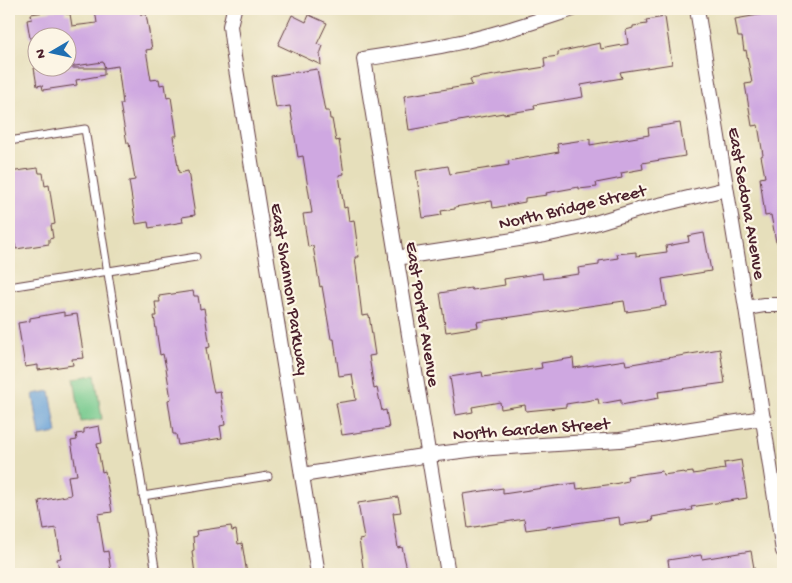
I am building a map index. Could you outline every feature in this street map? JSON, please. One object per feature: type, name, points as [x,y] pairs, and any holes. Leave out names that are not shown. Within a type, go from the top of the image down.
[{"type":"street","name":"East Shannon Parkway","points":[[234,9],[230,26],[234,57],[318,574]]},
{"type":"street","points":[[551,12],[573,9]]},
{"type":"street","name":"East Sedona Avenue","points":[[697,9],[746,308],[783,551]]},
{"type":"street","name":"East Porter Avenue","points":[[448,574],[364,59],[450,45],[524,26],[551,12]]},
{"type":"street","name":"North Bridge Street","points":[[396,258],[545,235],[726,189]]},
{"type":"street","points":[[746,308],[764,305],[783,305]]},
{"type":"street","name":"North Garden Street","points":[[302,475],[428,455],[506,446],[620,440],[763,418]]},
{"type":"lane","points":[[9,141],[85,129],[156,574]]},
{"type":"lane","points":[[9,287],[196,257]]},
{"type":"lane","points":[[143,496],[268,476]]},
{"type":"green space","points":[[95,375],[102,419],[81,422],[74,378]]},
{"type":"water","points":[[50,391],[57,433],[40,436],[33,394]]},
{"type":"building","points":[[65,9],[66,14],[70,14],[72,26],[97,23],[95,10],[140,9],[141,15],[146,14],[152,49],[146,50],[151,80],[159,79],[160,85],[165,84],[167,98],[171,97],[177,136],[173,136],[179,173],[188,171],[195,215],[182,217],[183,222],[149,228],[148,222],[136,224],[129,181],[135,180],[120,104],[123,104],[118,66],[105,68],[103,62],[78,66],[78,28],[28,28],[27,20],[32,19],[31,14]]},
{"type":"building","points":[[782,11],[783,44],[780,45],[783,63],[783,241],[776,242],[771,215],[765,216],[760,178],[765,177],[761,156],[763,155],[758,125],[752,126],[745,84],[752,83],[746,50],[744,51],[742,37],[738,37],[735,19]]},
{"type":"building","points":[[292,15],[306,22],[309,15],[327,23],[317,44],[323,46],[320,54],[321,65],[278,45]]},
{"type":"building","points":[[665,17],[672,64],[620,72],[622,78],[581,85],[583,97],[534,105],[535,109],[409,130],[404,96],[472,85],[470,79],[545,67],[544,58],[558,56],[558,52],[600,43],[601,49],[628,44],[626,30],[633,28],[633,26],[647,24],[646,20]]},
{"type":"building","points":[[78,68],[104,68],[104,75],[76,80],[77,85],[43,90],[42,85],[37,86],[36,78],[78,78]]},
{"type":"building","points":[[317,69],[325,111],[329,111],[336,141],[339,140],[344,174],[339,175],[344,208],[347,207],[349,221],[354,220],[359,257],[355,257],[362,316],[369,315],[375,355],[369,356],[374,389],[377,388],[382,411],[386,410],[389,428],[342,435],[336,403],[356,400],[352,374],[339,376],[334,339],[331,339],[313,246],[308,247],[303,214],[312,213],[303,156],[298,157],[290,106],[276,108],[271,76]]},
{"type":"building","points":[[680,123],[685,156],[642,163],[643,169],[621,173],[622,178],[596,183],[597,187],[579,189],[579,187],[546,193],[547,195],[525,198],[525,202],[493,208],[492,201],[455,207],[455,209],[441,211],[442,215],[423,218],[416,171],[448,166],[450,174],[509,165],[508,161],[559,152],[557,144],[590,139],[590,145],[649,135],[648,128]]},
{"type":"building","points":[[38,168],[39,173],[43,173],[45,186],[49,185],[55,224],[51,225],[53,238],[49,239],[49,244],[16,249],[15,244],[9,245],[9,172]]},
{"type":"building","points":[[704,233],[711,271],[662,279],[666,306],[626,312],[624,301],[477,322],[478,327],[446,332],[440,293],[505,285],[504,279],[542,273],[543,279],[579,274],[578,268],[599,265],[599,261],[618,258],[617,254],[636,252],[636,256],[667,252],[666,246],[689,242],[688,236]]},
{"type":"building","points":[[193,291],[194,296],[198,296],[200,309],[204,308],[210,347],[206,348],[211,380],[214,392],[220,391],[225,425],[220,426],[222,438],[178,445],[176,434],[173,434],[168,400],[171,399],[166,368],[163,354],[160,355],[154,316],[157,316],[155,302],[160,302],[159,296]]},
{"type":"building","points":[[64,312],[64,316],[77,314],[84,358],[72,359],[73,365],[38,370],[38,365],[25,367],[18,323],[30,321],[30,318]]},
{"type":"building","points":[[720,349],[725,383],[658,392],[659,398],[621,405],[621,400],[599,404],[598,399],[566,404],[566,407],[526,411],[525,405],[501,409],[500,402],[472,407],[473,412],[456,415],[450,377],[482,372],[483,377],[542,368],[541,363],[573,358],[574,368],[625,360],[626,365]]},
{"type":"building","points":[[99,426],[102,443],[97,444],[102,472],[105,471],[112,512],[98,514],[104,552],[108,551],[111,572],[103,574],[60,574],[57,559],[61,558],[56,528],[44,530],[39,501],[71,495],[68,476],[77,475],[71,441],[77,440],[76,434],[84,433],[84,429]]},
{"type":"building","points":[[741,460],[747,498],[691,507],[692,510],[652,517],[653,521],[620,525],[619,517],[526,530],[524,519],[468,528],[463,494],[503,488],[503,494],[576,483],[577,489],[614,484],[628,481],[627,476],[662,471],[663,475],[684,472],[693,472],[693,474],[725,469],[724,463]]},
{"type":"building","points":[[398,497],[401,512],[393,513],[398,548],[402,547],[408,574],[364,574],[359,540],[364,539],[358,503]]},
{"type":"building","points":[[231,526],[232,531],[236,530],[238,544],[242,543],[247,574],[195,574],[192,551],[194,550],[193,537],[197,536],[196,531]]},
{"type":"building","points":[[751,551],[755,574],[670,574],[668,560],[701,555],[702,559]]}]
